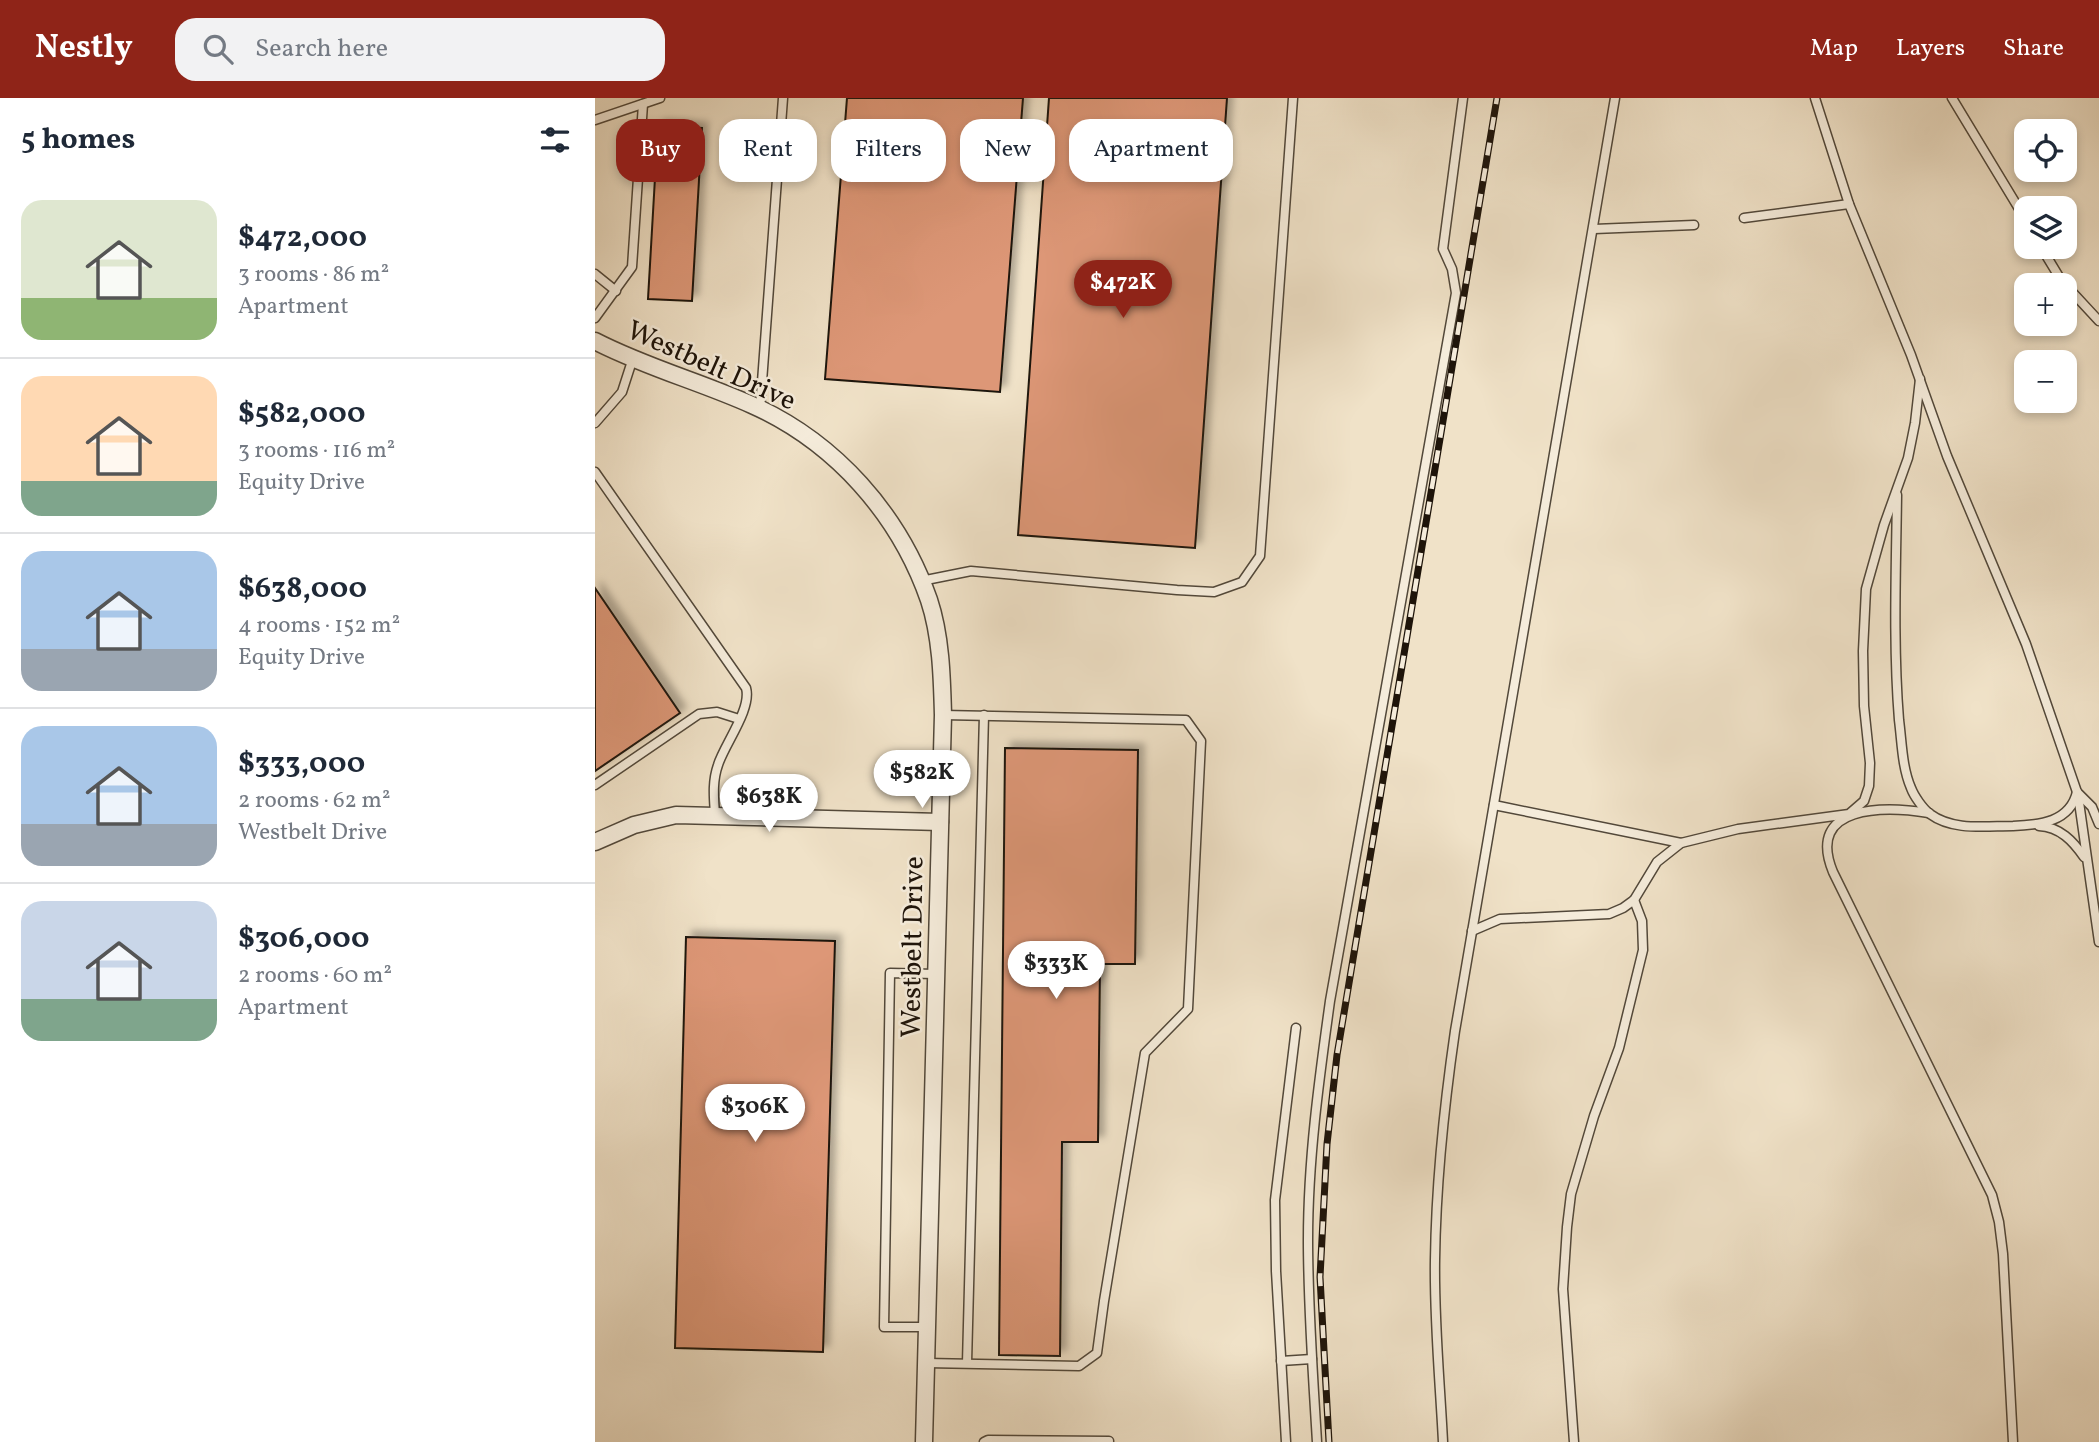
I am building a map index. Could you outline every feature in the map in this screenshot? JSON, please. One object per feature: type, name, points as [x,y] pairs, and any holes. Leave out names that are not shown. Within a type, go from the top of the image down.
[{"type":"street","name":"Westbelt Drive","points":[[595,341],[759,409],[827,451],[854,477],[894,526],[929,601],[935,627],[943,715],[924,1442]]},
{"type":"street","points":[[595,842],[645,822],[676,815],[940,821]]},
{"type":"lane","points":[[595,120],[660,98]]},
{"type":"lane","points":[[759,409],[783,98]]},
{"type":"lane","points":[[921,581],[971,571],[1214,592],[1242,582],[1260,556],[1293,98]]},
{"type":"lane","points":[[1317,1442],[1308,1239],[1320,1069],[1455,293],[1452,269],[1443,249],[1463,98]]},
{"type":"lane","points":[[1443,1442],[1436,1321],[1437,1198],[1442,1120],[1615,98]]},
{"type":"lane","points":[[1815,98],[1849,204],[1920,379],[1947,456],[2026,644],[2077,792],[2099,942]]},
{"type":"lane","points":[[1952,98],[2014,201]]},
{"type":"lane","points":[[595,318],[632,267],[643,104]]},
{"type":"lane","points":[[1744,218],[1849,204]]},
{"type":"lane","points":[[1594,229],[1694,225]]},
{"type":"lane","points":[[2048,259],[2061,280],[2099,321]]},
{"type":"lane","points":[[595,274],[616,291]]},
{"type":"lane","points":[[595,423],[622,392],[633,357]]},
{"type":"lane","points":[[1920,379],[1908,458],[1884,525],[1866,589],[1863,665],[1870,786],[1864,801],[1841,820],[1827,842],[1829,862],[1982,1172],[1997,1213],[2003,1254],[2013,1442]]},
{"type":"lane","points":[[595,472],[746,688],[748,694],[713,782],[715,815]]},
{"type":"lane","points":[[1897,489],[1896,681],[1903,763],[1911,791],[1929,813],[1951,825],[2046,826],[2072,841],[2086,861]]},
{"type":"lane","points":[[595,785],[699,714],[717,712],[739,719]]},
{"type":"lane","points":[[926,1363],[1079,1366],[1097,1353],[1145,1053],[1188,1009],[1201,741],[1186,720],[943,715]]},
{"type":"lane","points":[[967,1363],[984,715]]},
{"type":"lane","points":[[2077,792],[2092,807],[2099,824]]},
{"type":"lane","points":[[2026,825],[2046,822],[2064,814],[2075,802],[2077,792]]},
{"type":"lane","points":[[1494,805],[1681,843],[1738,830],[1888,809],[1929,813]]},
{"type":"lane","points":[[1472,931],[1500,919],[1609,914],[1634,900],[1657,862],[1681,843]]},
{"type":"lane","points":[[1574,1442],[1563,1289],[1567,1227],[1571,1194],[1594,1116],[1619,1048],[1643,950],[1642,921],[1634,900]]},
{"type":"lane","points":[[927,1327],[884,1326],[890,973],[936,974]]},
{"type":"lane","points":[[1286,1442],[1276,1271],[1275,1199],[1296,1028]]},
{"type":"lane","points":[[1281,1361],[1312,1359]]},
{"type":"lane","points":[[984,1442],[1109,1441]]},
{"type":"building","points":[[847,98],[1023,98],[1021,119],[960,119],[960,182],[1016,182],[1000,392],[825,379],[840,182],[946,182],[946,119],[845,119]]},
{"type":"building","points":[[1049,98],[1227,98],[1226,119],[1069,119],[1069,182],[1221,182],[1195,548],[1018,535],[1043,182],[1055,182],[1055,119],[1048,119]]},
{"type":"building","points":[[655,182],[699,182],[692,301],[648,299]]},
{"type":"building","points":[[595,588],[680,713],[595,771]]},
{"type":"building","points":[[1005,748],[1138,750],[1135,964],[1100,964],[1098,1142],[1062,1142],[1060,1356],[999,1355]]},
{"type":"building","points":[[686,937],[835,941],[823,1352],[675,1348]]},
{"type":"railway","points":[[1329,1442],[1320,1277],[1327,1144],[1337,1055],[1497,98]]}]
